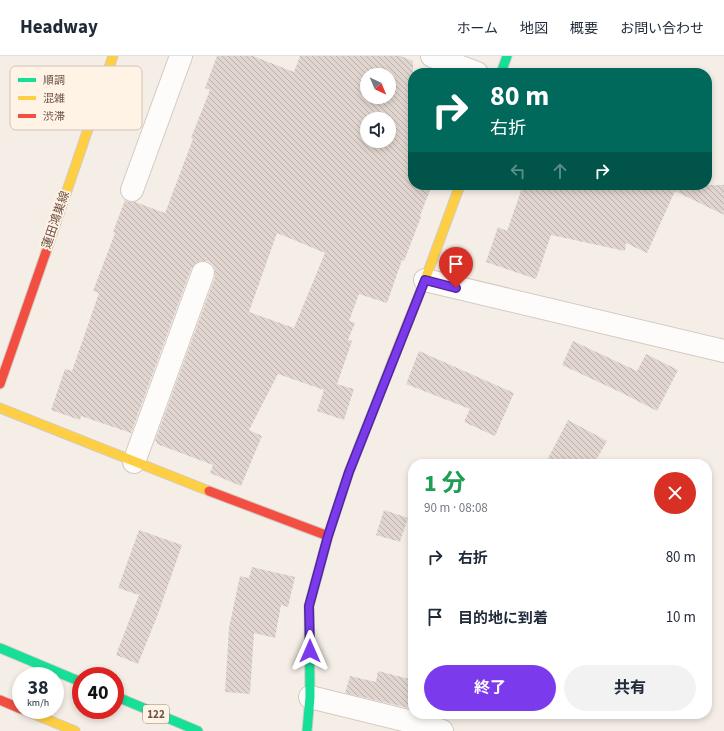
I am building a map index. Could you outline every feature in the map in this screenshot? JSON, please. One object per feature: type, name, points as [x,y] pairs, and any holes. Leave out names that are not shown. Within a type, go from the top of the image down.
[{"type":"main road","name":"蓮田鴻巣線","points":[[110,66],[113,56]]},
{"type":"main road","points":[[503,68],[507,56]]},
{"type":"main road","name":"蓮田鴻巣線","points":[[0,384],[88,130]]},
{"type":"main road","points":[[307,731],[310,697],[309,606],[328,536],[349,472],[425,280],[458,190]]},
{"type":"main road","points":[[0,408],[134,462],[328,536]]},
{"type":"main road","points":[[0,648],[72,678]]},
{"type":"main road","points":[[0,700],[12,705]]},
{"type":"main road","name":"122","points":[[124,700],[198,731]]},
{"type":"main road","points":[[45,719],[75,731]]},
{"type":"street","points":[[132,190],[181,56]]},
{"type":"street","points":[[432,56],[464,68]]},
{"type":"street","points":[[134,462],[203,273]]},
{"type":"street","points":[[425,280],[724,351]]},
{"type":"street","points":[[310,697],[424,725],[442,731]]},
{"type":"building","points":[[217,56],[253,56],[294,72],[300,56],[400,56],[413,61],[413,68],[408,68],[408,190],[430,190],[404,261],[402,260],[387,303],[359,294],[349,321],[355,323],[348,340],[352,341],[337,384],[354,389],[344,420],[317,411],[324,390],[278,374],[249,430],[262,436],[241,486],[210,473],[213,465],[157,444],[155,441],[215,277],[213,265],[208,261],[200,261],[191,269],[131,433],[81,416],[80,420],[51,410],[65,369],[72,371],[99,293],[93,291],[115,233],[113,232],[125,200],[165,213],[193,139],[191,138],[210,90],[205,88]],"holes":[[[277,233],[325,253],[294,328],[249,312]]]},
{"type":"building","points":[[712,185],[724,185],[724,215],[675,191],[647,253],[626,243],[625,251],[551,235],[536,279],[486,262],[498,227],[507,231],[521,190],[712,190]]},
{"type":"building","points":[[573,341],[637,371],[646,354],[678,370],[657,411],[562,365]]},
{"type":"building","points":[[419,351],[514,393],[495,436],[464,422],[470,409],[406,384]]},
{"type":"building","points":[[568,420],[607,441],[597,459],[548,459]]},
{"type":"building","points":[[384,510],[408,518],[400,542],[376,535]]},
{"type":"building","points":[[139,530],[182,545],[158,614],[138,664],[116,655],[139,595],[118,588]]},
{"type":"building","points":[[252,567],[295,577],[288,607],[281,605],[275,638],[254,633],[250,694],[225,692],[229,628],[240,576],[249,578]]},
{"type":"building","points":[[378,671],[408,679],[408,708],[345,693],[350,676],[376,682]]},
{"type":"traffic: fast","points":[[503,68],[507,56]]},
{"type":"traffic: fast","points":[[307,731],[310,697],[309,606],[328,536],[349,472],[393,360]]},
{"type":"traffic: fast","points":[[0,648],[72,678]]},
{"type":"traffic: fast","points":[[124,700],[198,731]]},
{"type":"traffic: slow","points":[[110,66],[113,56]]},
{"type":"traffic: slow","points":[[46,252],[88,130]]},
{"type":"traffic: slow","points":[[393,360],[425,280],[458,190]]},
{"type":"traffic: slow","points":[[0,408],[209,491]]},
{"type":"traffic: slow","points":[[46,719],[75,731]]},
{"type":"traffic: jam","points":[[0,384],[46,252]]},
{"type":"traffic: jam","points":[[209,491],[328,536]]},
{"type":"traffic: jam","points":[[0,700],[12,705]]},
{"type":"route","points":[[310,651],[309,606],[328,536],[349,472],[425,280],[456,288]]}]
